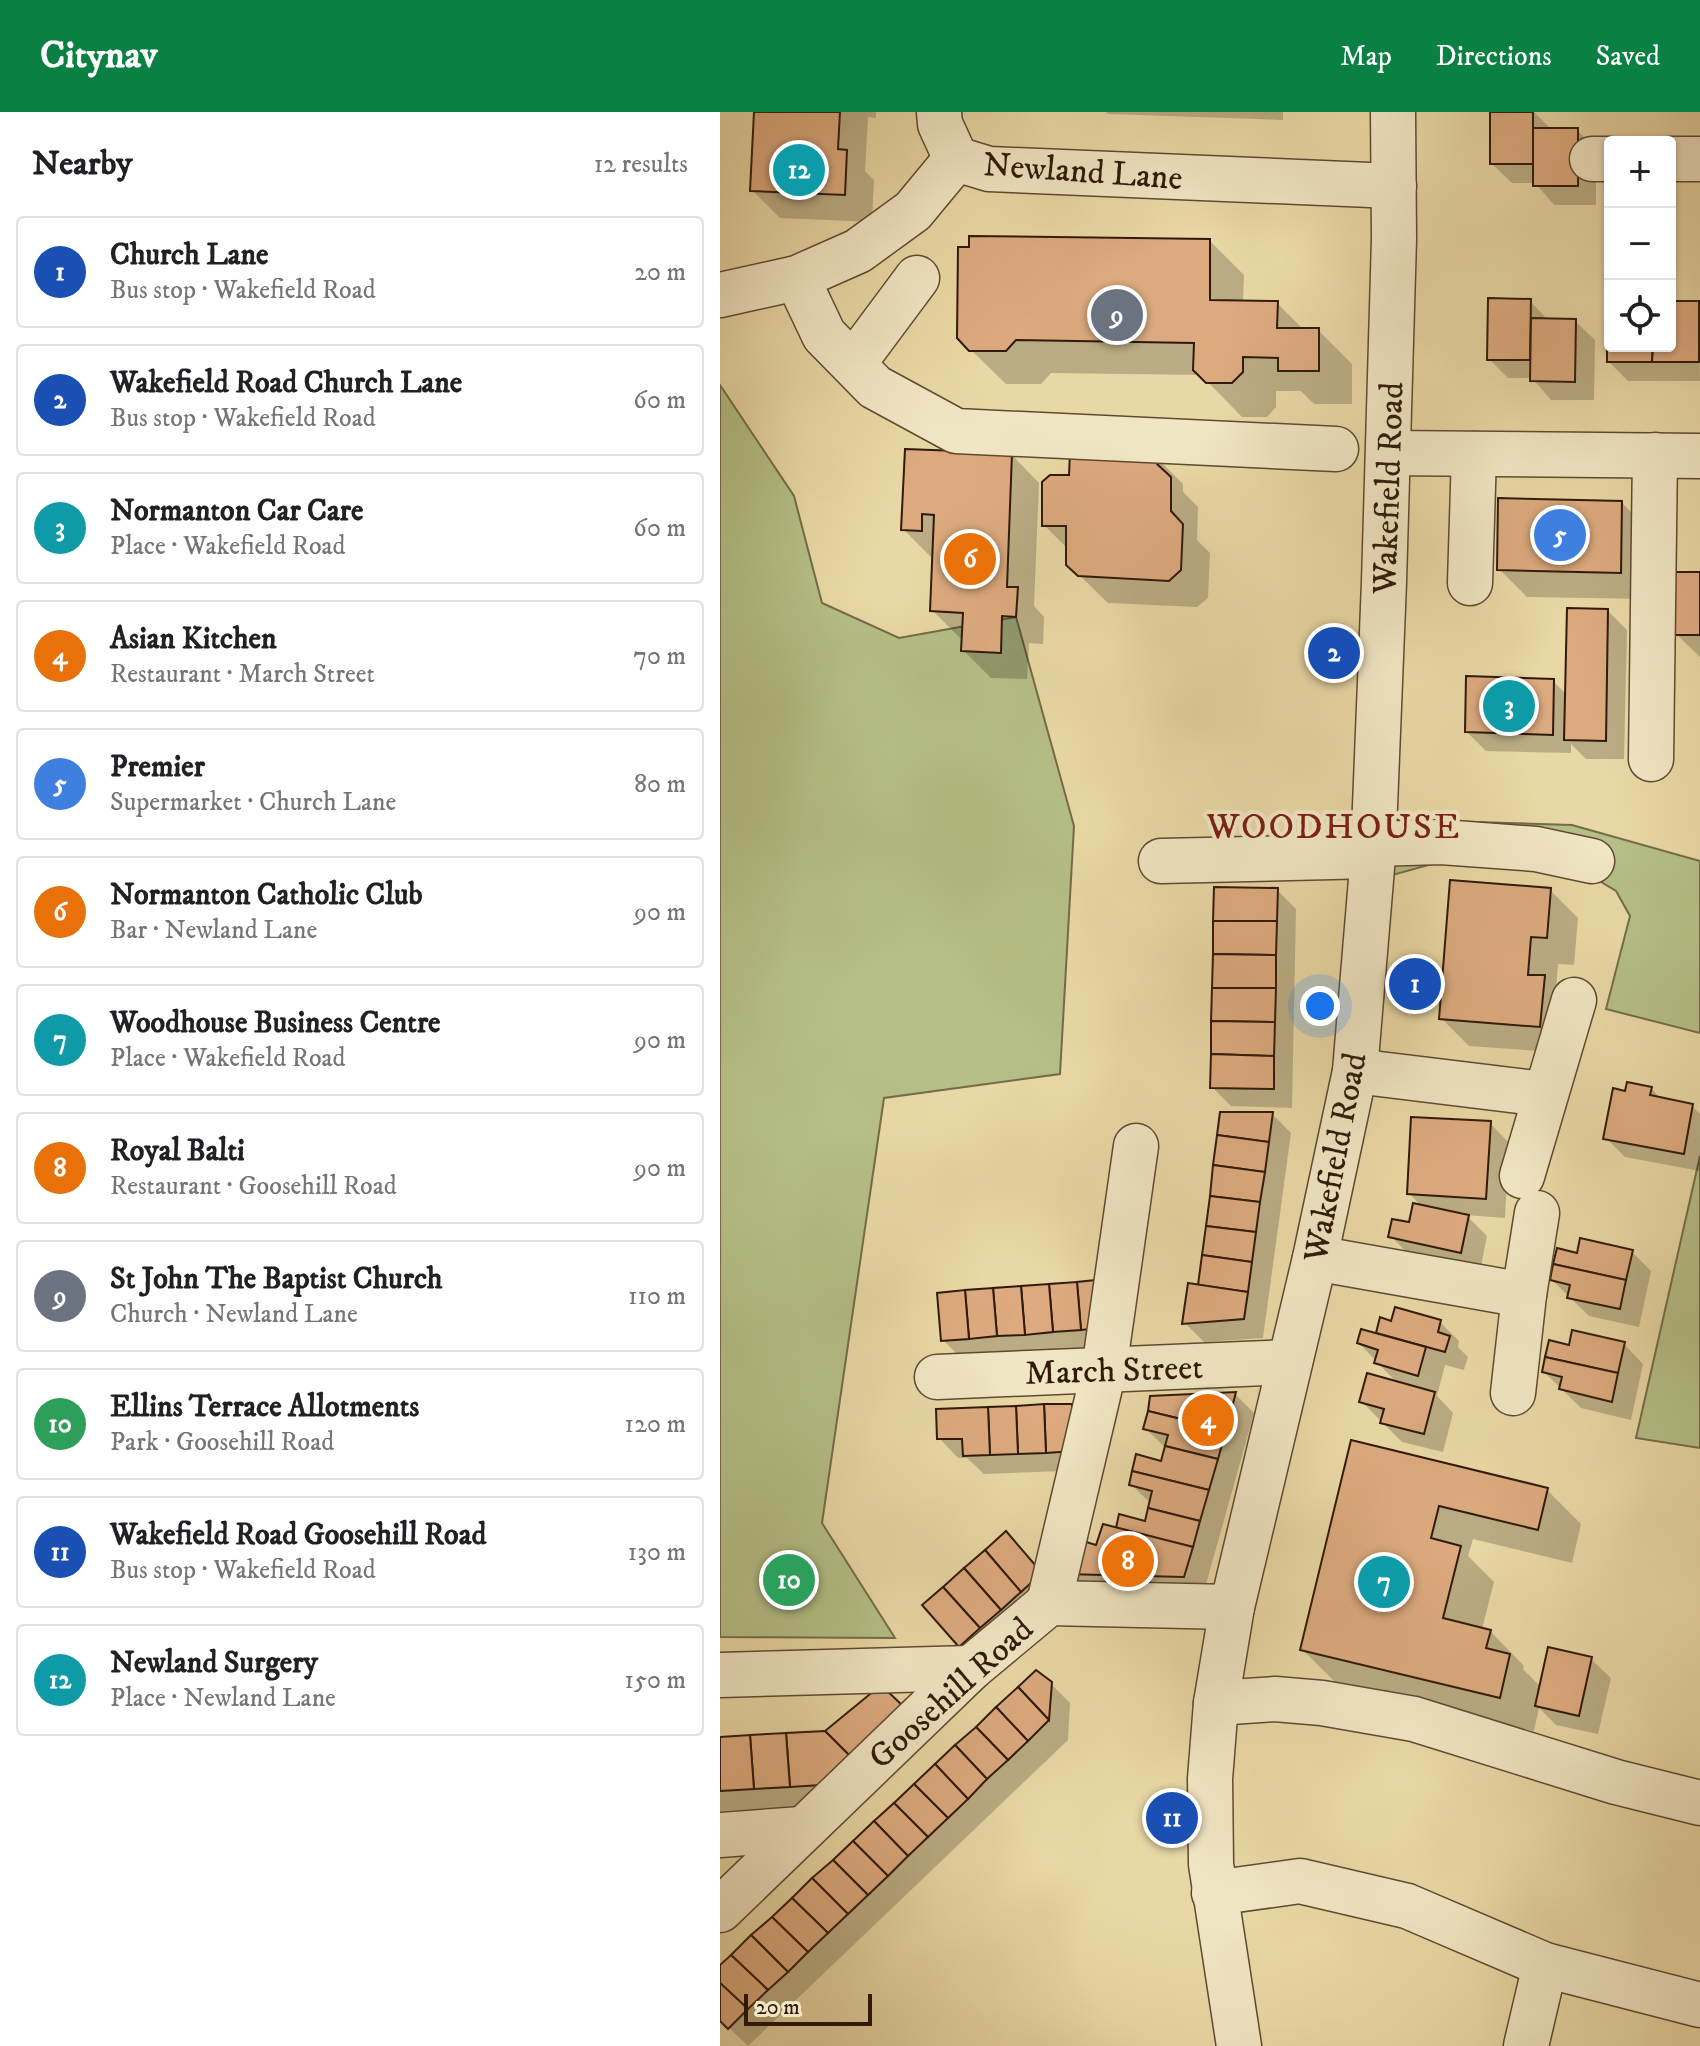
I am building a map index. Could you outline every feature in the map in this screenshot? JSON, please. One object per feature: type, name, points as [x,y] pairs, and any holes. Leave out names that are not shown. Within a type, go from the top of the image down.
[{"type":"street","points":[[939,112],[940,124],[956,159]]},
{"type":"street","name":"Wakefield Road","points":[[1239,2046],[1211,1864],[1210,1779],[1216,1703],[1232,1607],[1315,1258],[1355,1071],[1373,850],[1389,453],[1393,112]]},
{"type":"street","name":"Newland Lane","points":[[720,295],[797,278],[858,251],[913,211],[956,159],[989,169],[1394,186]]},
{"type":"street","points":[[1676,159],[1700,159]]},
{"type":"street","points":[[797,278],[824,335],[875,387],[956,431],[1336,449]]},
{"type":"street","points":[[853,364],[917,278]]},
{"type":"street","points":[[1389,453],[1700,456]]},
{"type":"street","points":[[1470,583],[1474,454]]},
{"type":"street","points":[[1651,759],[1655,455]]},
{"type":"street","points":[[1161,861],[1373,850],[1441,842],[1536,849],[1592,861]]},
{"type":"street","points":[[1513,1393],[1524,1295],[1529,1194],[1544,1094],[1574,1000]]},
{"type":"street","points":[[1355,1071],[1544,1094]]},
{"type":"street","points":[[1049,1603],[1104,1370],[1136,1146]]},
{"type":"street","points":[[1315,1258],[1524,1295]]},
{"type":"street","name":"March Street","points":[[937,1377],[1290,1362]]},
{"type":"street","name":"Goosehill Road","points":[[720,1910],[971,1668],[1049,1603],[1232,1607]]},
{"type":"street","points":[[720,1675],[971,1668]]},
{"type":"street","points":[[1216,1703],[1275,1699],[1322,1703],[1414,1719],[1616,1782],[1690,1801]]},
{"type":"street","points":[[720,1835],[802,1829]]},
{"type":"street","points":[[1214,1893],[1300,1881],[1407,1906],[1545,1965],[1700,2005]]},
{"type":"street","points":[[1526,2046],[1545,1965]]},
{"type":"green space","points":[[720,385],[794,496],[822,603],[899,638],[1016,617],[1074,826],[1060,1074],[884,1098],[822,1523],[895,1638],[720,1637]]},
{"type":"green space","points":[[1374,819],[1572,825],[1700,861],[1700,1033],[1606,1009],[1630,916],[1616,891],[1591,876],[1450,859],[1371,881]]},
{"type":"green space","points":[[1700,1156],[1700,1448],[1636,1438]]},
{"type":"building","points":[[754,112],[840,112],[838,149],[847,150],[845,195],[750,191]]},
{"type":"building","points":[[1490,112],[1533,112],[1533,164],[1490,164]]},
{"type":"building","points":[[1533,128],[1578,128],[1578,186],[1533,186]]},
{"type":"building","points":[[969,236],[1210,239],[1210,300],[1278,301],[1277,328],[1319,328],[1319,371],[1278,371],[1278,358],[1243,357],[1243,372],[1232,383],[1206,383],[1193,370],[1194,343],[1016,340],[1006,351],[969,351],[957,338],[958,247],[969,247]]},
{"type":"building","points":[[1488,298],[1531,299],[1530,360],[1487,360]]},
{"type":"building","points":[[1676,301],[1699,301],[1699,362],[1652,362],[1653,352],[1676,352]]},
{"type":"building","points":[[1531,318],[1576,319],[1575,382],[1530,381]]},
{"type":"building","points":[[1607,352],[1653,352],[1652,362],[1607,362]]},
{"type":"building","points":[[905,449],[1012,453],[1007,587],[1018,587],[1016,617],[1002,616],[1001,653],[961,651],[963,613],[930,611],[934,515],[922,514],[922,531],[901,530]]},
{"type":"building","points":[[1070,452],[1156,454],[1157,464],[1171,477],[1171,511],[1183,524],[1181,570],[1169,581],[1078,576],[1066,565],[1066,526],[1042,526],[1042,482],[1050,475],[1069,475]]},
{"type":"building","points":[[1498,498],[1622,501],[1621,573],[1497,570]]},
{"type":"building","points":[[1675,572],[1700,572],[1700,635],[1675,635]]},
{"type":"building","points":[[1567,608],[1608,609],[1606,741],[1564,740]]},
{"type":"building","points":[[1466,676],[1554,679],[1553,735],[1465,732]]},
{"type":"building","points":[[1450,880],[1551,888],[1547,938],[1531,937],[1528,975],[1545,975],[1540,1027],[1439,1019]]},
{"type":"building","points":[[1214,887],[1278,888],[1277,921],[1213,921]]},
{"type":"building","points":[[1213,921],[1277,921],[1276,955],[1213,954]]},
{"type":"building","points":[[1213,954],[1276,955],[1276,988],[1212,988]]},
{"type":"building","points":[[1212,988],[1276,988],[1275,1022],[1211,1021]]},
{"type":"building","points":[[1211,1021],[1275,1022],[1274,1056],[1211,1054]]},
{"type":"building","points":[[1211,1054],[1274,1056],[1274,1089],[1210,1088]]},
{"type":"building","points":[[1627,1082],[1652,1087],[1650,1095],[1693,1104],[1684,1154],[1603,1139],[1613,1088],[1625,1091]]},
{"type":"building","points":[[1220,1112],[1273,1112],[1269,1142],[1217,1135]]},
{"type":"building","points":[[1411,1117],[1491,1121],[1486,1199],[1407,1194]]},
{"type":"building","points":[[1217,1135],[1269,1142],[1265,1172],[1213,1165]]},
{"type":"building","points":[[1213,1165],[1265,1172],[1260,1202],[1210,1196]]},
{"type":"building","points":[[1210,1196],[1260,1202],[1256,1232],[1206,1226]]},
{"type":"building","points":[[1413,1203],[1469,1215],[1461,1253],[1388,1237],[1392,1219],[1409,1222]]},
{"type":"building","points":[[1206,1226],[1256,1232],[1252,1262],[1202,1255]]},
{"type":"building","points":[[1580,1238],[1633,1250],[1626,1280],[1553,1264],[1557,1248],[1577,1253]]},
{"type":"building","points":[[1202,1255],[1252,1262],[1248,1292],[1198,1285]]},
{"type":"building","points":[[1553,1264],[1626,1280],[1620,1309],[1567,1298],[1570,1285],[1550,1280]]},
{"type":"building","points":[[1105,1279],[1108,1327],[1081,1330],[1077,1282]]},
{"type":"building","points":[[1077,1282],[1081,1330],[1053,1332],[1049,1284]]},
{"type":"building","points":[[1188,1283],[1248,1292],[1244,1319],[1182,1324]]},
{"type":"building","points":[[1049,1284],[1053,1332],[1025,1335],[1021,1286]]},
{"type":"building","points":[[1021,1286],[1025,1335],[997,1336],[993,1288]]},
{"type":"building","points":[[993,1288],[997,1336],[969,1339],[965,1290]]},
{"type":"building","points":[[965,1290],[969,1339],[941,1341],[937,1293]]},
{"type":"building","points":[[1395,1307],[1441,1320],[1438,1332],[1450,1336],[1445,1352],[1376,1333],[1380,1317],[1391,1321]]},
{"type":"building","points":[[1361,1329],[1426,1347],[1418,1376],[1374,1363],[1378,1350],[1357,1343]]},
{"type":"building","points":[[1572,1330],[1625,1342],[1618,1373],[1545,1357],[1549,1340],[1569,1345]]},
{"type":"building","points":[[1545,1357],[1618,1373],[1612,1402],[1559,1389],[1562,1377],[1542,1372]]},
{"type":"building","points":[[1367,1373],[1435,1392],[1424,1434],[1380,1423],[1384,1409],[1359,1402]]},
{"type":"building","points":[[1236,1392],[1226,1430],[1148,1411],[1150,1396]]},
{"type":"building","points":[[1044,1404],[1072,1404],[1074,1451],[1046,1453]]},
{"type":"building","points":[[1044,1404],[1046,1453],[1018,1454],[1016,1406]]},
{"type":"building","points":[[1016,1406],[1018,1454],[990,1455],[988,1407]]},
{"type":"building","points":[[988,1407],[990,1455],[963,1456],[962,1439],[937,1439],[936,1409]]},
{"type":"building","points":[[1148,1411],[1226,1430],[1218,1459],[1165,1446],[1168,1435],[1143,1429]]},
{"type":"building","points":[[1351,1440],[1548,1488],[1538,1530],[1439,1506],[1431,1538],[1461,1546],[1443,1618],[1491,1630],[1486,1648],[1510,1654],[1500,1698],[1300,1650]]},
{"type":"building","points":[[1165,1446],[1218,1459],[1209,1490],[1132,1471],[1136,1454],[1161,1461]]},
{"type":"building","points":[[1132,1471],[1209,1490],[1200,1521],[1148,1508],[1152,1491],[1129,1485]]},
{"type":"building","points":[[1148,1508],[1200,1521],[1193,1547],[1116,1528],[1119,1514],[1145,1521]]},
{"type":"building","points":[[1103,1524],[1193,1547],[1184,1577],[1064,1574],[1073,1538],[1096,1545]]},
{"type":"building","points":[[1006,1531],[1042,1573],[1021,1592],[985,1550]]},
{"type":"building","points":[[985,1550],[1021,1592],[1001,1610],[964,1568]]},
{"type":"building","points":[[964,1568],[1001,1610],[980,1628],[943,1587]]},
{"type":"building","points":[[943,1587],[980,1628],[959,1647],[922,1605]]},
{"type":"building","points":[[1548,1647],[1592,1657],[1579,1716],[1535,1706]]},
{"type":"building","points":[[1036,1670],[1052,1682],[1049,1720],[1018,1687]]},
{"type":"building","points":[[881,1685],[904,1707],[851,1757],[825,1731]]},
{"type":"building","points":[[1018,1687],[1049,1720],[1028,1741],[996,1707]]},
{"type":"building","points":[[996,1707],[1028,1741],[1008,1760],[976,1727]]},
{"type":"building","points":[[976,1727],[1008,1760],[987,1779],[955,1745]]},
{"type":"building","points":[[825,1731],[851,1757],[821,1785],[790,1787],[786,1733]]},
{"type":"building","points":[[786,1733],[790,1787],[754,1789],[750,1735]]},
{"type":"building","points":[[750,1735],[754,1789],[720,1791],[720,1737]]},
{"type":"building","points":[[955,1745],[987,1779],[968,1799],[935,1764]]},
{"type":"building","points":[[935,1764],[968,1799],[948,1818],[914,1784]]},
{"type":"building","points":[[914,1784],[948,1818],[928,1837],[894,1803]]},
{"type":"building","points":[[894,1803],[928,1837],[908,1856],[874,1821]]},
{"type":"building","points":[[874,1821],[908,1856],[888,1876],[853,1841]]},
{"type":"building","points":[[853,1841],[888,1876],[868,1895],[833,1860]]},
{"type":"building","points":[[833,1860],[868,1895],[848,1914],[812,1878]]},
{"type":"building","points":[[812,1878],[848,1914],[828,1933],[792,1898]]},
{"type":"building","points":[[792,1898],[828,1933],[808,1952],[772,1917]]},
{"type":"building","points":[[772,1917],[808,1952],[788,1972],[751,1935]]},
{"type":"building","points":[[751,1935],[788,1972],[768,1990],[731,1955]]},
{"type":"building","points":[[731,1955],[768,1990],[748,2009],[720,1983],[720,1965]]},
{"type":"building","points":[[720,1983],[748,2009],[728,2029],[720,2021]]},
{"type":"place","name":"Newland Surgery","points":[[799,170]]},
{"type":"place","name":"St John The Baptist Church","points":[[1117,315]]},
{"type":"place","name":"Premier","points":[[1560,535]]},
{"type":"place","name":"Normanton Catholic Club","points":[[970,559]]},
{"type":"place","name":"Wakefield Road Church Lane","points":[[1334,653]]},
{"type":"place","name":"Normanton Car Care","points":[[1509,706]]},
{"type":"place","name":"Church Lane","points":[[1415,984]]},
{"type":"place","name":"Asian Kitchen","points":[[1208,1420]]},
{"type":"place","name":"Royal Balti","points":[[1128,1561]]},
{"type":"place","name":"Ellins Terrace Allotments","points":[[789,1580]]},
{"type":"place","name":"Woodhouse Business Centre","points":[[1384,1582]]},
{"type":"place","name":"Wakefield Road Goosehill Road","points":[[1172,1818]]},
{"type":"district","name":"WOODHOUSE","points":[[1334,825]]}]
